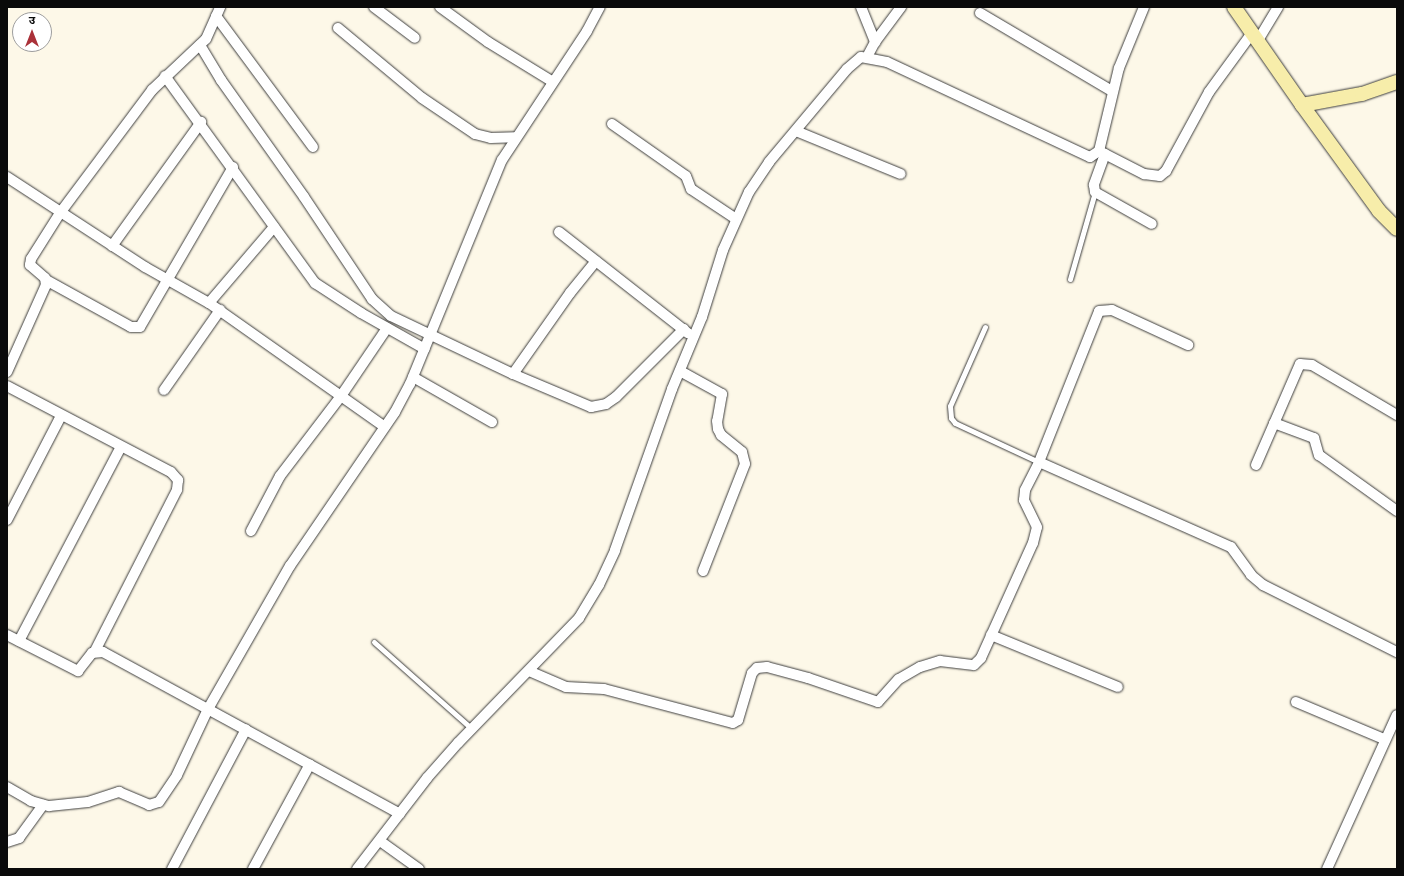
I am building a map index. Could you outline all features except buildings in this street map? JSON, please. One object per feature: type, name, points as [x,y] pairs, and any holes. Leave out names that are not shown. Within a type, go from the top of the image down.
[{"type":"main road","points":[[1234,7],[1302,106],[1379,211],[1397,229]]},
{"type":"main road","points":[[1302,106],[1362,94],[1397,82]]},
{"type":"street","points":[[374,7],[415,38]]},
{"type":"street","points":[[440,7],[488,42],[553,82]]},
{"type":"street","points":[[7,787],[43,805],[70,806],[119,792],[144,804],[156,804],[177,775],[208,709],[290,566],[385,427],[413,377],[429,342],[491,185],[515,137],[587,31],[600,7]]},
{"type":"street","points":[[861,7],[874,42]]},
{"type":"street","points":[[867,57],[874,42],[901,7]]},
{"type":"street","points":[[1144,7],[1129,41],[1112,91],[1102,153],[1094,185],[1095,192],[1152,224]]},
{"type":"street","points":[[1102,153],[1144,174],[1160,176],[1166,171],[1208,92],[1278,7]]},
{"type":"street","points":[[233,167],[144,323],[136,329],[46,280],[32,268],[30,262],[60,214],[138,108],[165,76],[197,48],[218,12],[313,147]]},
{"type":"street","points":[[980,14],[1112,91]]},
{"type":"street","points":[[338,28],[422,98],[475,134],[491,138],[515,137]]},
{"type":"street","points":[[197,48],[304,197],[372,299],[391,316],[429,342]]},
{"type":"street","points":[[165,76],[201,122],[315,283],[387,328],[429,342],[513,374],[579,404],[599,407],[616,397],[688,333],[703,313],[736,219],[757,178],[856,60],[867,57],[914,73],[1087,157],[1093,157],[1102,153]]},
{"type":"street","points":[[112,246],[201,122]]},
{"type":"street","points":[[612,124],[686,176],[691,189],[736,219]]},
{"type":"street","points":[[796,131],[902,174]]},
{"type":"street","points":[[7,177],[60,214],[167,281],[220,310],[385,427]]},
{"type":"street","points":[[209,303],[274,227]]},
{"type":"street","points":[[559,232],[688,333]]},
{"type":"street","points":[[513,374],[570,293],[596,261]]},
{"type":"street","points":[[7,372],[45,288],[46,280]]},
{"type":"street","points":[[164,390],[220,310]]},
{"type":"street","points":[[529,671],[566,687],[604,689],[733,723],[738,720],[752,672],[757,668],[767,667],[808,678],[878,702],[899,678],[920,667],[940,661],[968,665],[978,663],[1036,533],[1037,527],[1024,496],[1099,312],[1112,310],[1188,345]]},
{"type":"street","points":[[251,531],[280,476],[341,396],[387,328]]},
{"type":"street","points":[[357,869],[427,778],[579,618],[599,585],[615,550],[680,371],[688,333]]},
{"type":"street","points":[[1256,465],[1297,368],[1305,363],[1397,415]]},
{"type":"street","points":[[680,371],[722,394],[717,421],[718,429],[721,435],[742,452],[745,464],[703,570]]},
{"type":"street","points":[[413,377],[492,422]]},
{"type":"street","points":[[7,386],[61,416],[171,472],[176,476],[178,485],[95,651],[78,671],[7,635]]},
{"type":"street","points":[[7,520],[61,416]]},
{"type":"street","points":[[1274,423],[1314,438],[1319,455],[1397,511]]},
{"type":"street","points":[[19,641],[121,447]]},
{"type":"street","points":[[1039,462],[1231,547],[1251,575],[1263,585],[1397,652]]},
{"type":"street","points":[[992,634],[1118,687]]},
{"type":"street","points":[[95,651],[103,652],[400,814]]},
{"type":"street","points":[[1296,702],[1384,739]]},
{"type":"street","points":[[1327,869],[1384,739],[1397,715]]},
{"type":"street","points":[[172,869],[246,729]]},
{"type":"street","points":[[253,869],[310,764]]},
{"type":"street","points":[[7,842],[18,838],[43,805]]},
{"type":"street","points":[[380,841],[419,869]]},
{"type":"lane","points":[[1070,279],[1081,236],[1095,192]]},
{"type":"lane","points":[[985,327],[950,406],[951,418],[955,423],[1039,462]]},
{"type":"lane","points":[[374,642],[472,729]]}]
